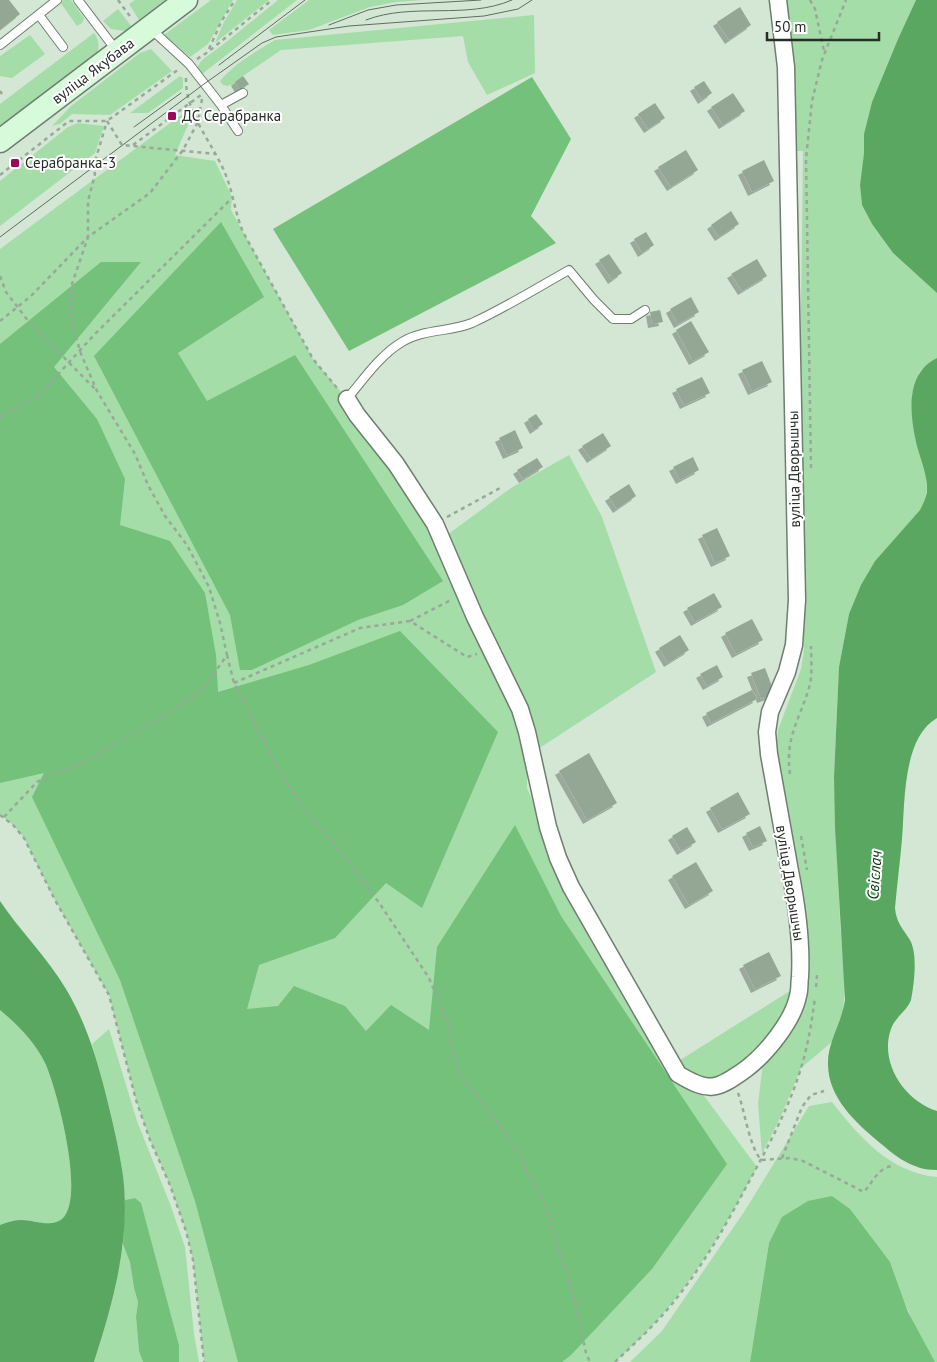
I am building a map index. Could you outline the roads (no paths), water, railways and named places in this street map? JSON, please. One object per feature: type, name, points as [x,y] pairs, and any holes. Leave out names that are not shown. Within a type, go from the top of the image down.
[{"type":"main road","name":"вуліца Якубава","points":[[0,141],[186,0]]},
{"type":"street","name":"вуліца Дворышчы","points":[[346,399],[396,464],[435,524],[465,593],[520,709],[527,732],[548,827],[558,858],[572,887],[678,1074],[696,1085],[712,1088],[726,1084],[768,1048],[789,1020],[798,996],[801,960],[799,918],[766,732],[770,712],[788,672],[794,645],[796,600],[786,68],[778,0]]},
{"type":"lane","points":[[0,46],[57,0]]},
{"type":"lane","points":[[78,0],[117,52]]},
{"type":"lane","points":[[39,15],[63,47]]},
{"type":"lane","points":[[149,28],[188,64],[221,105],[238,131]]},
{"type":"lane","points":[[221,105],[243,93]]},
{"type":"lane","points":[[346,399],[389,351],[402,341],[414,336],[449,330],[471,323],[569,270],[594,300],[613,318],[631,320],[645,310]]},
{"type":"water","points":[[916,0],[937,0],[937,293],[893,253],[872,224],[862,205],[860,185],[864,134],[872,102]]},
{"type":"water","name":"Свіслач","points":[[937,358],[937,718],[917,740],[911,756],[905,791],[895,908],[898,921],[910,940],[914,953],[914,978],[911,1000],[893,1025],[888,1042],[888,1054],[897,1079],[914,1099],[937,1111],[937,1170],[928,1170],[905,1162],[896,1156],[852,1117],[844,1108],[832,1086],[828,1062],[830,1047],[845,1000],[834,777],[839,667],[849,614],[861,585],[875,561],[920,510],[926,496],[926,480],[913,422],[912,397],[914,385],[919,374],[926,365]]},
{"type":"water","points":[[0,901],[59,977],[79,1014],[98,1064],[117,1144],[123,1176],[125,1223],[114,1294],[94,1362],[0,1362],[0,1225],[19,1220],[48,1223],[58,1222],[69,1207],[71,1190],[67,1144],[57,1097],[46,1065],[26,1035],[0,1010]]},
{"type":"tram line","points":[[219,65],[305,0]]},
{"type":"tram line","points":[[329,25],[368,10],[396,5],[481,0]]},
{"type":"tram line","points":[[366,20],[402,12],[476,9],[512,0]]},
{"type":"tram line","points":[[0,237],[204,84],[262,43],[276,37],[349,26],[484,16],[518,9],[532,0]]},
{"type":"tram line","points":[[134,127],[181,93]]},
{"type":"place","name":"ДС Серабранка","points":[[172,116]]},
{"type":"place","name":"Серабранка-3","points":[[15,163]]}]
